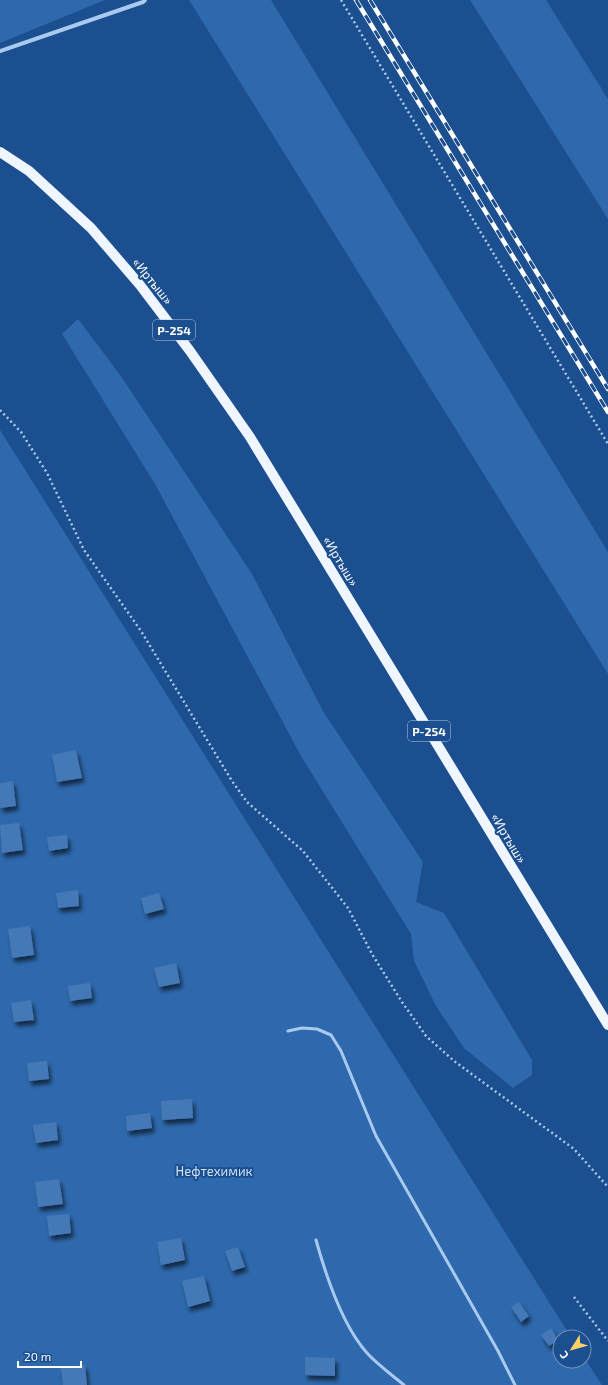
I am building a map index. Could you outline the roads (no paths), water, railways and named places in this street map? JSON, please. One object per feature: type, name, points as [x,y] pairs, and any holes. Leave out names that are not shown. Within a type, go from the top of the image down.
[{"type":"main road","name":"«Иртыш»","points":[[0,152],[29,171],[91,228],[140,285],[194,357],[254,444],[608,1026]]},
{"type":"street","points":[[0,51],[143,2],[145,0]]},
{"type":"lane","points":[[288,1031],[302,1028],[317,1029],[331,1035],[341,1051],[376,1136],[498,1351],[515,1385]]},
{"type":"lane","points":[[316,1240],[325,1271],[350,1330],[368,1353],[404,1385]]},
{"type":"railway","points":[[356,0],[608,412]]},
{"type":"railway","points":[[370,0],[608,389]]},
{"type":"park label","name":"Нефтехимик","points":[[214,1171]]}]
